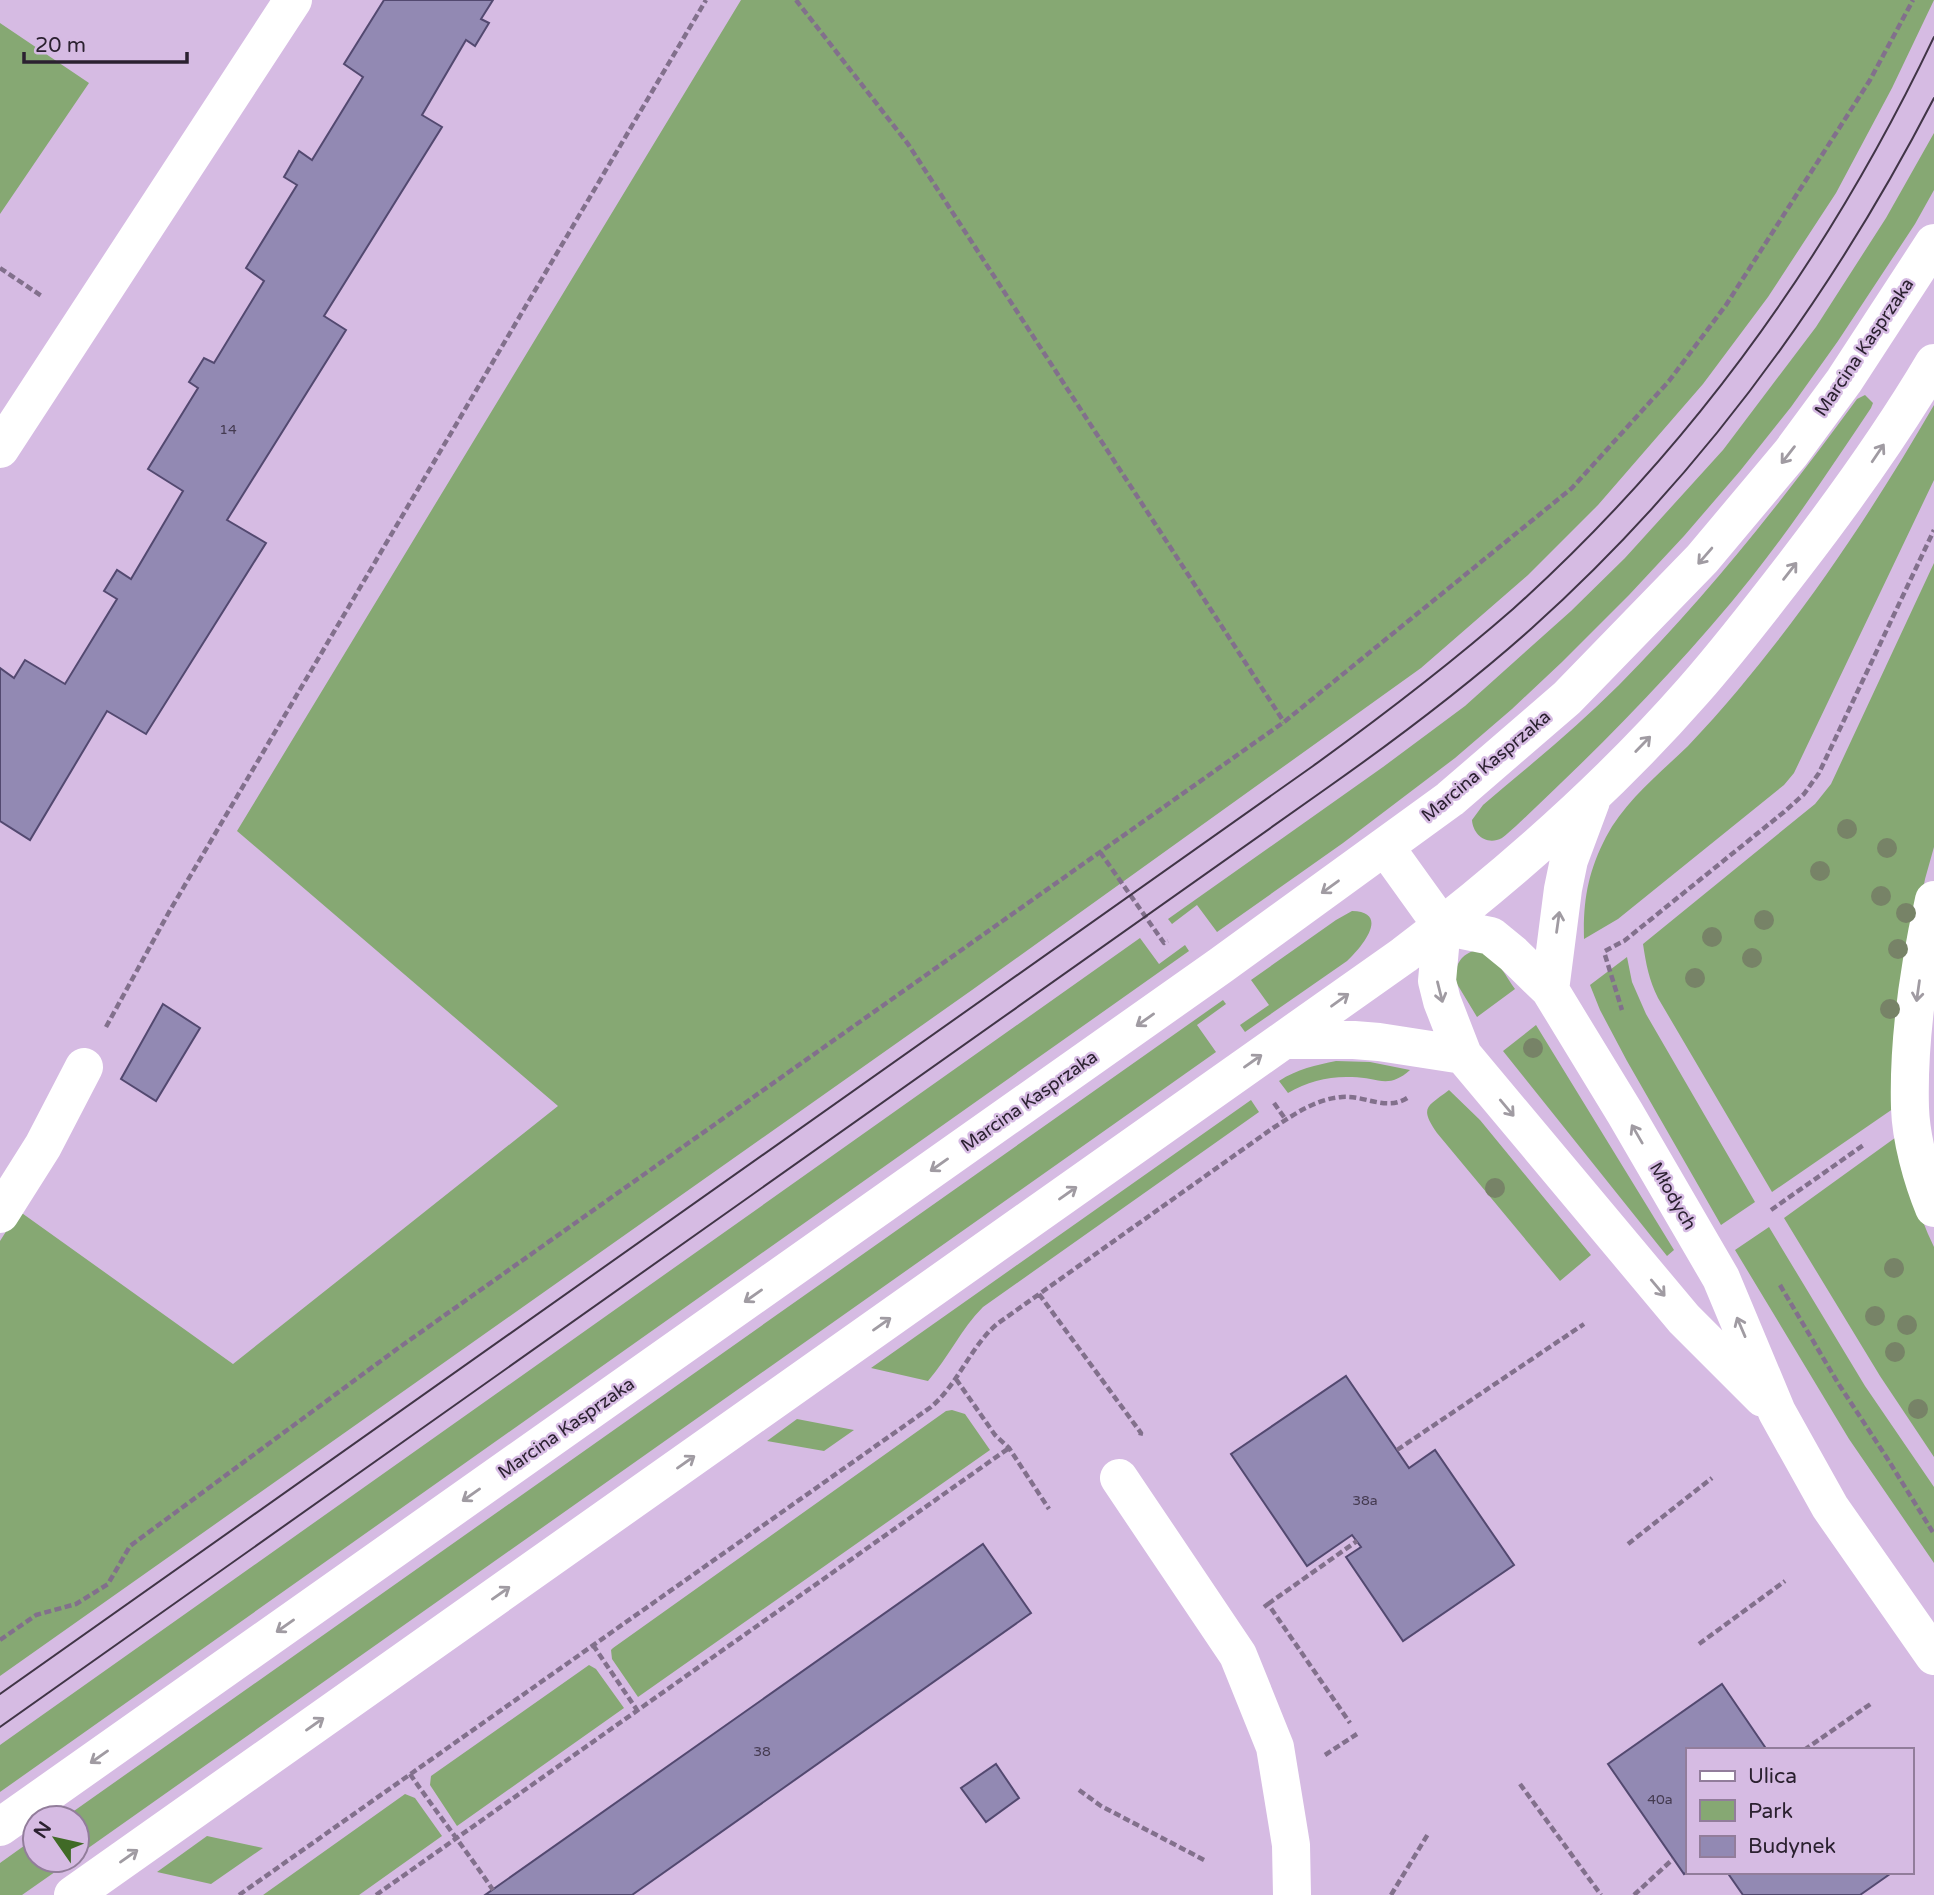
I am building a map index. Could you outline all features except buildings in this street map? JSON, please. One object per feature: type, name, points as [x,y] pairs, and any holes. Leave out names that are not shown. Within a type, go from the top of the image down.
[{"type":"street","points":[[0,449],[293,0]]},
{"type":"street","name":"Marcina Kasprzaka","points":[[0,1827],[1187,990],[1450,799],[1567,698],[1702,559],[1774,473],[1829,401],[1934,243]]},
{"type":"street","points":[[73,1895],[1442,926],[1505,874],[1594,792],[1693,691],[1755,616],[1858,482],[1934,363]]},
{"type":"street","points":[[1550,990],[1567,870],[1594,792]]},
{"type":"street","points":[[1385,848],[1442,926]]},
{"type":"street","points":[[1934,900],[1917,1003],[1911,1061],[1910,1111],[1917,1151],[1934,1208]]},
{"type":"street","name":"Młodych","points":[[1777,1412],[1684,1319],[1463,1055],[1437,981],[1442,926],[1491,936],[1550,990],[1721,1278],[1777,1412],[1835,1514],[1934,1656]]},
{"type":"street","points":[[1284,1040],[1379,1042],[1463,1055]]},
{"type":"street","points":[[0,1214],[43,1146],[84,1067]]},
{"type":"street","points":[[1119,1478],[1238,1655],[1275,1747],[1291,1845],[1292,1895]]},
{"type":"path","points":[[84,1067],[176,900],[706,0]]},
{"type":"path","points":[[796,0],[908,144],[1284,722]]},
{"type":"path","points":[[0,1640],[36,1615],[76,1604],[108,1584],[130,1546],[352,1382],[1284,722],[1573,488],[1669,381],[1726,305],[1870,79],[1913,0]]},
{"type":"path","points":[[0,268],[25,285]]},
{"type":"path","points":[[1596,956],[1624,941],[1804,794],[1819,773],[1934,530]]},
{"type":"path","points":[[1100,852],[1164,943],[1172,937]]},
{"type":"path","points":[[239,1895],[931,1407],[945,1394],[989,1330],[1302,1109],[1321,1101],[1342,1097],[1398,1103],[1414,1092]]},
{"type":"path","points":[[1771,1210],[1858,1149]]},
{"type":"path","points":[[1039,1293],[1141,1433],[1119,1478]]},
{"type":"path","points":[[1397,1450],[1584,1324]]},
{"type":"path","points":[[956,1379],[995,1436],[1009,1448],[1049,1509]]},
{"type":"path","points":[[376,1895],[1009,1448]]},
{"type":"path","points":[[1628,1544],[1712,1478]]},
{"type":"path","points":[[1268,1604],[1357,1541]]},
{"type":"path","points":[[1699,1644],[1785,1581]]},
{"type":"path","points":[[593,1645],[637,1710]]},
{"type":"path","points":[[1807,1748],[1872,1703]]},
{"type":"path","points":[[410,1774],[493,1890]]},
{"type":"path","points":[[1520,1784],[1601,1895]]},
{"type":"path","points":[[1079,1790],[1101,1806],[1206,1861]]},
{"type":"path","points":[[1391,1895],[1428,1834]]},
{"type":"path","points":[[1634,1895],[1673,1859]]},
{"type":"green space","points":[[741,0],[1934,0],[1892,88],[1836,193],[1768,297],[1703,384],[1598,505],[1528,575],[1421,668],[972,990],[0,1676],[0,1241],[19,1211],[233,1364],[558,1106],[237,831]]},
{"type":"green space","points":[[0,23],[89,83],[0,214]]},
{"type":"green space","points":[[1934,133],[1934,190],[1915,224],[1838,341],[1791,407],[1740,471],[1629,595],[1512,709],[1455,758],[1343,843],[1217,932],[1197,905],[1172,924],[1168,919],[1465,706],[1571,611],[1625,558],[1723,450],[1816,327],[1886,218]]},
{"type":"green space","points":[[1865,395],[1873,403],[1871,408],[1798,516],[1696,644],[1608,737],[1516,826],[1502,838],[1491,841],[1482,838],[1475,830],[1472,820],[1483,805],[1619,685],[1683,617],[1744,546],[1857,399]]},
{"type":"green space","points":[[1934,405],[1934,480],[1794,773],[1784,785],[1618,919],[1584,939],[1584,912],[1591,874],[1614,824],[1633,800],[1720,711],[1792,622],[1866,516]]},
{"type":"green space","points":[[1934,563],[1934,847],[1925,879],[1907,978],[1900,1104],[1772,1192],[1658,998],[1648,972],[1643,944],[1815,804],[1831,784]]},
{"type":"green space","points":[[1352,911],[1364,913],[1370,918],[1371,924],[1365,940],[1353,955],[1245,1032],[1240,1025],[1269,1005],[1251,980]]},
{"type":"green space","points":[[1140,938],[1159,964],[1185,945],[1189,951],[0,1792],[0,1745]]},
{"type":"green space","points":[[1476,950],[1494,960],[1515,989],[1477,1017],[1454,979],[1460,960]]},
{"type":"green space","points":[[1627,957],[1632,982],[1646,1014],[1755,1202],[1721,1225],[1627,1061],[1590,985]]},
{"type":"green space","points":[[1223,1000],[1226,1004],[1197,1025],[1216,1052],[91,1846],[91,1804],[84,1804]]},
{"type":"green space","points":[[1536,1025],[1674,1250],[1667,1256],[1503,1051]]},
{"type":"green space","points":[[1336,1061],[1370,1062],[1410,1070],[1389,1081],[1352,1077],[1327,1078],[1288,1093],[1279,1081],[1300,1070]]},
{"type":"green space","points":[[1449,1090],[1480,1120],[1591,1255],[1560,1281],[1431,1124],[1428,1108]]},
{"type":"green space","points":[[1251,1100],[1259,1112],[983,1307],[928,1381],[871,1368]]},
{"type":"green space","points":[[1899,1135],[1913,1192],[1934,1247],[1934,1457],[1880,1376],[1784,1218]]},
{"type":"green space","points":[[1769,1227],[1865,1386],[1934,1487],[1934,1563],[1849,1439],[1735,1250]]},
{"type":"green space","points":[[946,1411],[965,1414],[990,1450],[638,1697],[612,1659],[613,1648]]},
{"type":"green space","points":[[797,1419],[854,1430],[824,1451],[767,1441]]},
{"type":"green space","points":[[589,1665],[596,1669],[624,1708],[457,1826],[430,1785],[431,1776]]},
{"type":"green space","points":[[405,1794],[415,1798],[442,1836],[359,1895],[263,1895]]},
{"type":"green space","points":[[207,1836],[263,1848],[211,1884],[157,1872]]},
{"type":"green space","points":[[21,1848],[21,1874],[52,1874],[22,1895],[0,1895],[0,1863]]},
{"type":"tram line","points":[[0,1694],[1313,766],[1415,690],[1489,630],[1578,547],[1639,482],[1697,415],[1752,344],[1850,195],[1894,117],[1934,37]]},
{"type":"tram line","points":[[0,1727],[1354,769],[1483,670],[1593,570],[1651,510],[1705,447],[1806,314],[1894,172],[1934,98]]}]
